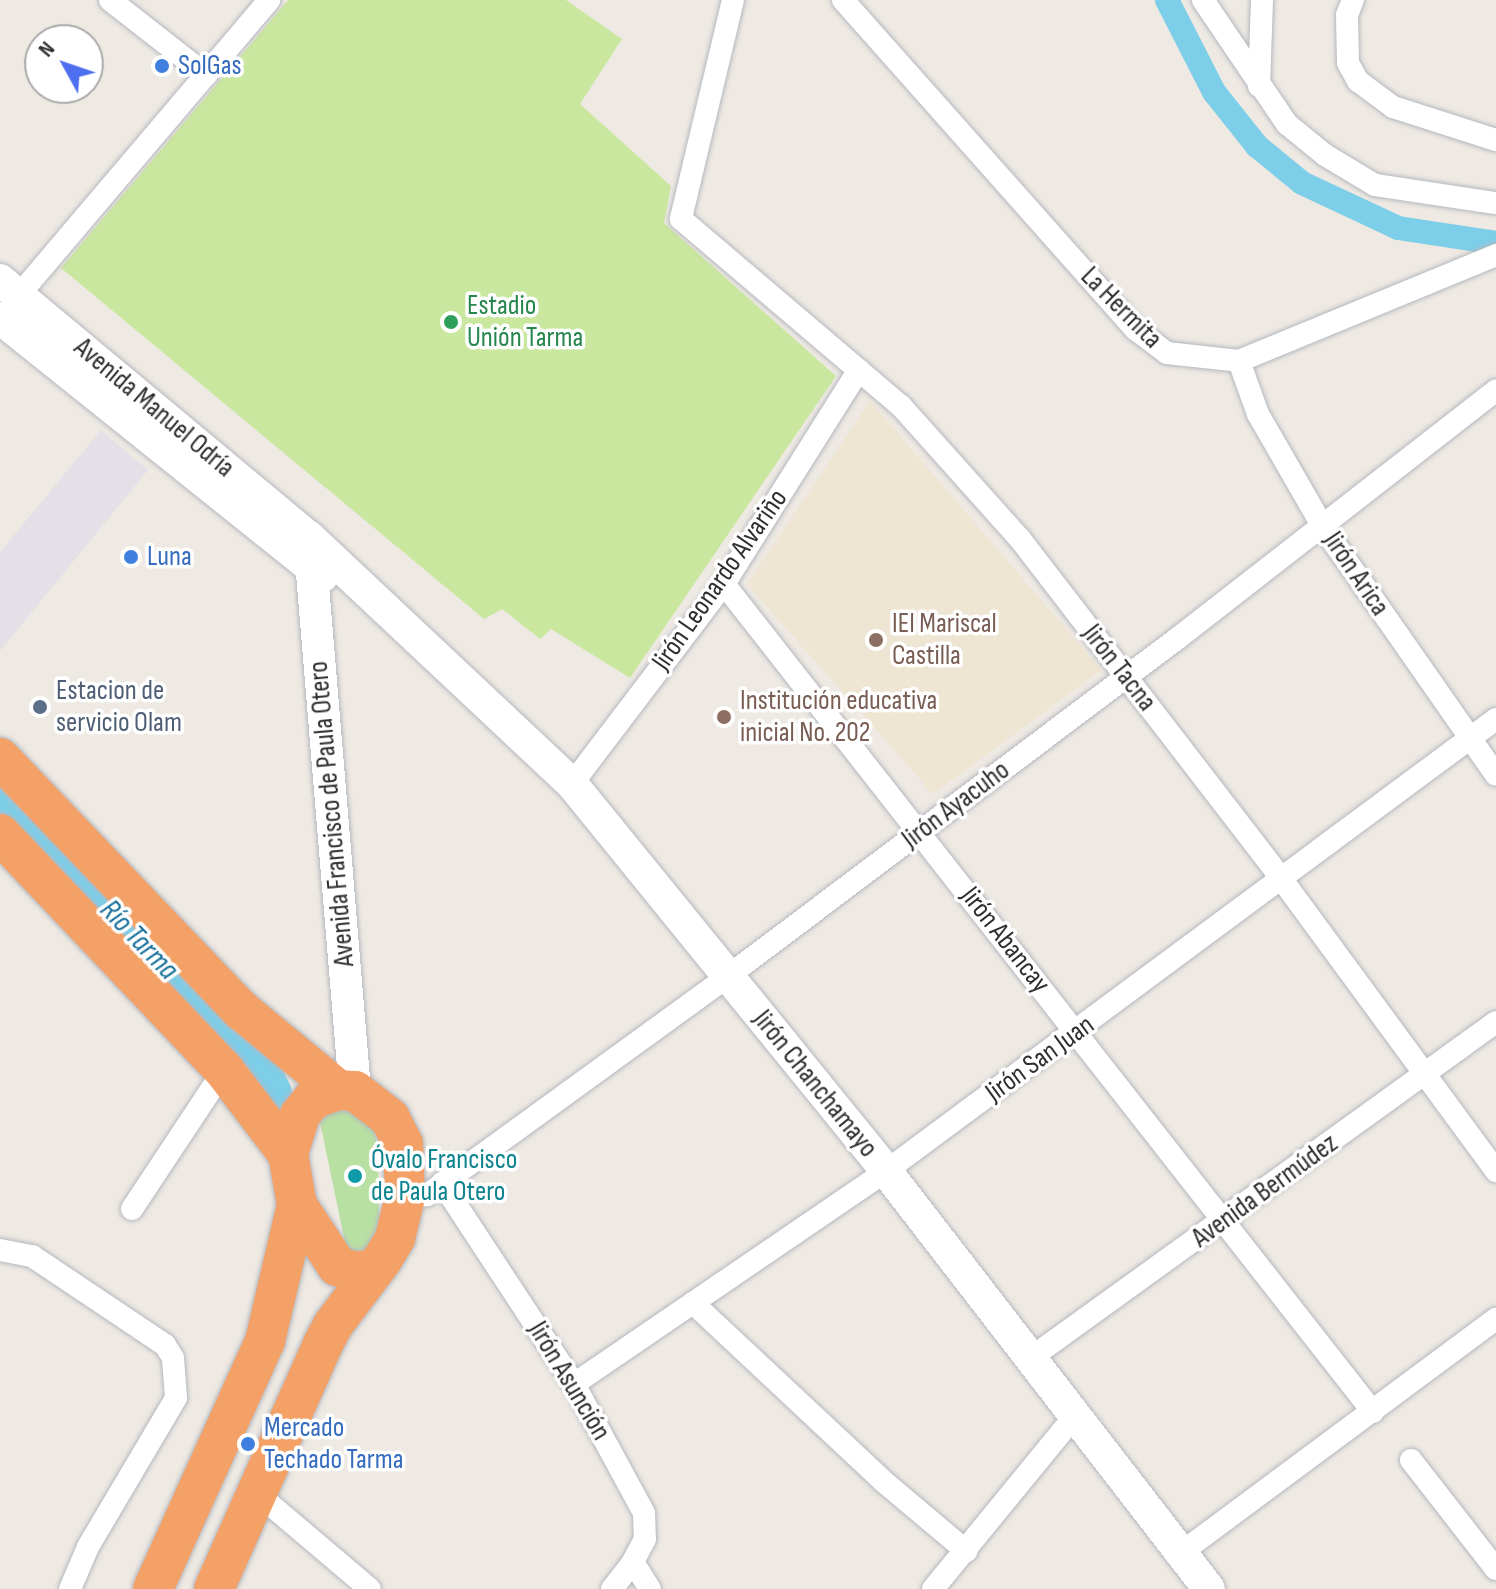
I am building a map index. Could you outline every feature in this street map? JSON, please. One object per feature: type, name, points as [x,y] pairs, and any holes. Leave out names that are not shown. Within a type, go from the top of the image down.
[{"type":"highway","points":[[0,758],[241,1010],[347,1091],[390,1118],[403,1144],[405,1197],[395,1238],[323,1344],[259,1495],[214,1589]]},
{"type":"highway","points":[[0,834],[224,1070],[288,1154]]},
{"type":"highway","points":[[347,1091],[313,1099],[300,1115],[288,1154],[297,1205],[337,1266],[355,1272],[374,1269]]},
{"type":"highway","points":[[153,1589],[265,1341],[297,1205]]},
{"type":"main road","name":"Avenida Manuel Odría","points":[[6,298],[312,571]]},
{"type":"main road","name":"Avenida Manuel Odría","points":[[101,383],[309,537]]},
{"type":"main road","name":"Avenida Francisco de Paula Otero","points":[[309,537],[347,1091]]},
{"type":"main road","name":"Jirón Chanchamayo","points":[[309,537],[572,784],[886,1171],[1209,1589]]},
{"type":"main road","name":"Jirón Chanchamayo","points":[[312,571],[386,611]]},
{"type":"street","points":[[110,0],[206,75]]},
{"type":"street","points":[[6,298],[269,0]]},
{"type":"street","name":"Jirón Tacna","points":[[733,0],[681,219],[901,406],[1020,539],[1280,877],[1496,1171]]},
{"type":"street","name":"La Hermita","points":[[843,0],[1135,329],[1167,353],[1239,361],[1496,255]]},
{"type":"street","points":[[1203,0],[1287,124],[1325,155],[1375,185],[1496,203]]},
{"type":"street","points":[[1259,86],[1262,0]]},
{"type":"street","points":[[1353,0],[1347,15],[1348,63],[1358,81],[1393,107],[1496,140]]},
{"type":"street","name":"Jirón Arica","points":[[1239,361],[1258,414],[1323,527],[1496,775]]},
{"type":"street","name":"Jirón Leonardo Alvariño","points":[[572,784],[724,584],[859,370]]},
{"type":"street","name":"Jirón Ayacuho","points":[[405,1197],[427,1195],[728,976],[1126,678],[1496,390]]},
{"type":"street","name":"Jirón Abancay","points":[[724,584],[1373,1412]]},
{"type":"street","name":"Jirón San Juan","points":[[574,1384],[886,1171],[1078,1032],[1280,877],[1496,719]]},
{"type":"street","name":"Avenida Bermúdez","points":[[1032,1357],[1226,1222],[1496,1022]]},
{"type":"street","points":[[132,1209],[224,1070]]},
{"type":"street","name":"Jirón Asunción","points":[[442,1183],[574,1384],[644,1513],[645,1539],[633,1562]]},
{"type":"street","points":[[0,1250],[32,1256],[165,1345],[173,1358],[176,1398],[88,1547],[70,1589]]},
{"type":"street","points":[[693,1303],[883,1481],[966,1551]]},
{"type":"street","points":[[1182,1552],[1496,1319]]},
{"type":"street","points":[[933,1589],[1074,1417]]},
{"type":"street","points":[[1411,1460],[1496,1569]]},
{"type":"street","points":[[259,1495],[370,1589]]},
{"type":"street","points":[[612,1589],[633,1562],[650,1589]]},
{"type":"shaded area","points":[[870,401],[1101,670],[933,794],[747,584]]},
{"type":"shaded area","points":[[101,430],[148,470],[0,651],[0,552]]},
{"type":"green space","name":"Estadio Unión Tarma","points":[[288,0],[566,0],[622,39],[580,104],[671,186],[664,223],[836,376],[630,678],[551,629],[540,639],[502,609],[484,619],[61,268]]},
{"type":"green space","points":[[338,1104],[356,1110],[374,1130],[378,1150],[379,1223],[376,1247],[367,1255],[347,1252],[320,1122],[319,1114]]},
{"type":"waterway","points":[[1167,0],[1214,92],[1257,146],[1302,183],[1398,228],[1496,243]]},
{"type":"waterway","name":"Río Tarma","points":[[0,793],[255,1062],[271,1093]]},
{"type":"place","name":"SolGas","points":[[162,66]]},
{"type":"place","name":"Estadio Unión Tarma","points":[[451,322]]},
{"type":"place","name":"Luna","points":[[131,557]]},
{"type":"place","name":"IEI Mariscal Castilla","points":[[876,640]]},
{"type":"place","name":"Estacion de servicio Olam","points":[[40,707]]},
{"type":"place","name":"Institución educativa inicial No. 202","points":[[724,717]]},
{"type":"place","name":"Óvalo Francisco de Paula Otero","points":[[355,1176]]},
{"type":"place","name":"Mercado Techado Tarma","points":[[248,1444]]}]
